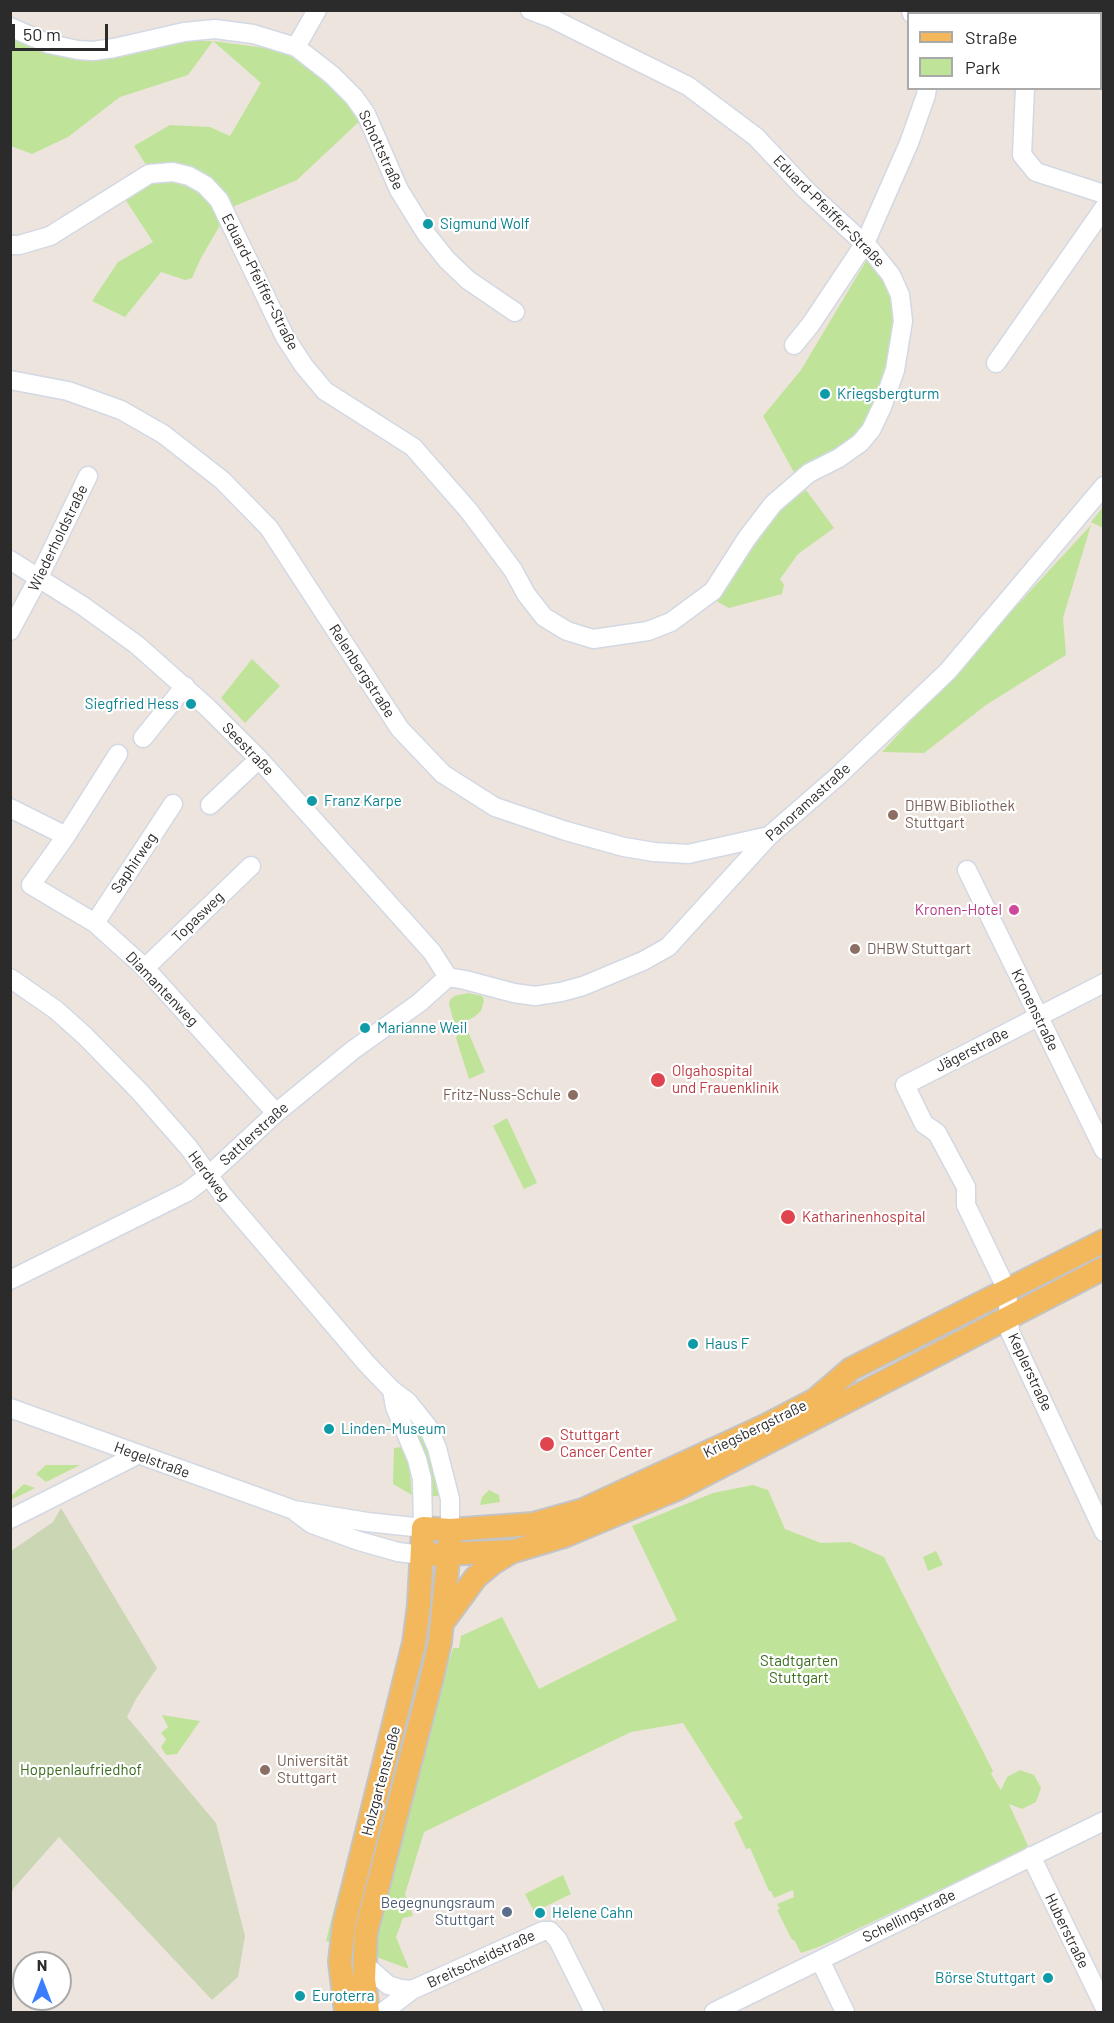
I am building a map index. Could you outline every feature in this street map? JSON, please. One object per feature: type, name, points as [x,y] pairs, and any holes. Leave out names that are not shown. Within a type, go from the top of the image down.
[{"type":"main road","name":"Kriegsbergstraße","points":[[423,1528],[450,1530],[533,1524],[583,1510],[767,1425],[815,1400],[851,1369],[1104,1241]]},
{"type":"main road","name":"Kriegsbergstraße","points":[[449,1555],[514,1551],[564,1536],[679,1488],[1104,1268]]},
{"type":"main road","name":"Holzgartenstraße","points":[[361,2009],[340,1962],[347,1910],[414,1644],[420,1605],[423,1528]]},
{"type":"main road","name":"Holzgartenstraße","points":[[361,2009],[369,1911],[431,1681],[442,1623],[450,1530]]},
{"type":"main road","points":[[442,1623],[476,1577],[493,1563],[514,1551]]},
{"type":"main road","name":"Hegelstraße","points":[[422,1555],[449,1555]]},
{"type":"main road","points":[[407,1677],[420,1673],[431,1681]]},
{"type":"main road","points":[[340,1962],[346,1977],[352,1978],[357,1977],[363,1963]]},
{"type":"street","points":[[296,47],[317,10]]},
{"type":"street","name":"Eduard-Pfeiffer-Straße","points":[[10,245],[19,245],[50,236],[149,174],[173,172],[189,176],[205,185],[219,200],[285,337],[304,366],[325,391],[413,447],[469,511],[513,570],[526,594],[544,616],[567,631],[593,639],[648,631],[671,622],[713,591],[747,538],[773,504],[808,473],[839,458],[860,443],[871,430],[896,370],[903,321],[900,295],[891,275],[865,243],[806,190],[756,137],[688,86],[552,14],[530,10]]},
{"type":"street","name":"Schottstraße","points":[[10,27],[49,44],[78,50],[102,50],[184,32],[215,29],[253,34],[296,47],[332,75],[354,97],[366,114],[399,190],[447,260],[468,280],[515,312]]},
{"type":"street","points":[[794,345],[812,324],[865,243],[909,144],[927,90]]},
{"type":"street","points":[[1025,90],[1022,154],[1036,172],[1104,194]]},
{"type":"street","points":[[996,363],[1104,208]]},
{"type":"street","name":"Relenbergstraße","points":[[10,380],[68,391],[122,410],[163,434],[222,480],[269,528],[400,729],[442,774],[495,807],[566,831],[624,847],[654,852],[688,854],[769,836]]},
{"type":"street","name":"Wiederholdstraße","points":[[10,631],[39,578],[88,476]]},
{"type":"street","name":"Panoramastraße","points":[[448,977],[534,996],[583,986],[643,961],[668,947],[769,836],[838,776],[948,671],[1104,486]]},
{"type":"street","name":"Seestraße","points":[[10,560],[82,606],[137,645],[185,687],[259,759],[432,952],[448,977]]},
{"type":"street","points":[[143,738],[185,687]]},
{"type":"street","points":[[10,808],[66,836],[118,754]]},
{"type":"street","points":[[210,805],[259,759]]},
{"type":"street","name":"Saphirweg","points":[[95,923],[173,804]]},
{"type":"street","name":"Diamantenweg","points":[[66,836],[31,885],[95,923],[145,968],[276,1113]]},
{"type":"street","name":"Topasweg","points":[[145,968],[250,866]]},
{"type":"street","name":"Kronenstraße","points":[[967,870],[1104,1150]]},
{"type":"street","name":"Sattlerstraße","points":[[10,1280],[187,1192],[208,1176],[276,1113],[353,1050],[419,1003],[448,977]]},
{"type":"street","name":"Herdweg","points":[[10,978],[56,1010],[114,1064],[160,1113],[208,1176],[289,1273],[392,1390],[408,1402],[428,1426],[437,1448],[450,1499],[450,1530]]},
{"type":"street","name":"Jägerstraße","points":[[905,1085],[1104,983]]},
{"type":"street","name":"Keplerstraße","points":[[905,1085],[924,1124],[938,1133],[966,1187],[966,1206],[1006,1290],[1010,1332],[1099,1506],[1104,1532]]},
{"type":"street","points":[[10,1263],[21,1265],[30,1271]]},
{"type":"street","name":"Herdweg","points":[[392,1390],[395,1407],[417,1459],[422,1479],[423,1528]]},
{"type":"street","name":"Hegelstraße","points":[[10,1408],[294,1510],[423,1528]]},
{"type":"street","points":[[10,1519],[137,1455]]},
{"type":"street","name":"Hegelstraße","points":[[294,1510],[312,1524],[358,1542],[398,1552],[422,1555]]},
{"type":"street","name":"Schellingstraße","points":[[714,2013],[1104,1821]]},
{"type":"street","name":"Huberstraße","points":[[1030,1856],[1104,2006]]},
{"type":"street","name":"Breitscheidstraße","points":[[361,2009],[412,1990],[537,1932],[550,1931],[558,1940],[594,2013]]},
{"type":"street","points":[[820,1960],[844,2013]]},
{"type":"street","name":"Breitscheidstraße","points":[[363,1963],[388,1985],[412,1990]]},
{"type":"green space","points":[[10,34],[80,57],[112,59],[190,41],[213,41],[188,75],[120,97],[68,137],[32,154],[11,146]]},
{"type":"green space","points":[[213,41],[273,49],[307,63],[363,118],[297,180],[230,208],[192,278],[185,280],[161,272],[125,317],[92,301],[118,262],[153,242],[123,196],[154,177],[134,146],[170,125],[210,127],[230,136],[261,83]]},
{"type":"green space","points":[[869,256],[888,275],[895,317],[887,367],[868,425],[850,444],[796,476],[763,416],[801,370]]},
{"type":"green space","points":[[806,490],[834,528],[798,554],[780,579],[784,585],[782,594],[729,608],[716,601],[781,508]]},
{"type":"green space","points":[[1103,507],[1103,528],[1091,522]]},
{"type":"green space","points":[[1091,525],[1063,618],[1066,655],[986,705],[924,753],[882,752]]},
{"type":"green space","points":[[252,659],[280,686],[245,723],[221,698]]},
{"type":"green space","points":[[468,993],[482,996],[484,1000],[481,1011],[474,1017],[456,1024],[449,1004],[450,1000],[454,996]]},
{"type":"green space","points":[[467,1029],[485,1072],[469,1079],[456,1038],[459,1032]]},
{"type":"green space","points":[[507,1118],[537,1183],[524,1189],[493,1126]]},
{"type":"green space","points":[[412,1422],[421,1431],[428,1446],[441,1496],[432,1496],[429,1471]]},
{"type":"green space","points":[[402,1447],[409,1464],[412,1495],[393,1484],[394,1448]]},
{"type":"green space","points":[[46,1465],[80,1465],[46,1482],[36,1474]]},
{"type":"green space","points":[[24,1484],[35,1488],[11,1500],[11,1496]]},
{"type":"green space","name":"Stadtgarten Stuttgart","points":[[753,1485],[768,1490],[785,1529],[821,1543],[850,1542],[884,1557],[1001,1790],[1007,1777],[1020,1770],[1034,1775],[1041,1788],[1036,1802],[1022,1809],[1009,1804],[1029,1848],[821,1946],[801,1953],[777,1910],[780,1909],[777,1904],[794,1897],[793,1890],[774,1898],[769,1891],[750,1848],[746,1849],[734,1823],[743,1818],[683,1723],[631,1732],[424,1832],[405,1894],[413,1916],[403,1918],[396,1937],[409,1969],[371,1955],[401,1825],[453,1648],[459,1648],[461,1636],[502,1617],[539,1689],[677,1620],[632,1526],[713,1493]]},
{"type":"green space","points":[[489,1490],[499,1495],[500,1502],[480,1505],[482,1497]]},
{"type":"green space","name":"Hoppenlaufriedhof","points":[[61,1508],[157,1668],[127,1717],[216,1823],[245,1936],[238,1977],[212,2000],[59,1837],[13,1889],[11,1896],[11,1551],[53,1522]]},
{"type":"green space","points":[[936,1551],[943,1565],[928,1571],[923,1557]]},
{"type":"green space","points":[[429,1579],[438,1580],[426,1668],[415,1666]]},
{"type":"green space","points":[[420,1678],[423,1681],[355,1971],[352,1972],[346,1957],[413,1680]]},
{"type":"green space","points":[[162,1715],[200,1721],[177,1754],[166,1755],[161,1747],[166,1739],[161,1733],[168,1727]]},
{"type":"green space","points":[[368,1784],[330,1942],[326,1941],[334,1909]]},
{"type":"green space","points":[[563,1875],[571,1894],[534,1912],[525,1894]]},
{"type":"place","name":"Sigmund Wolf","points":[[428,224]]},
{"type":"place","name":"Kriegsbergturm","points":[[825,394]]},
{"type":"place","name":"Siegfried Hess","points":[[191,704]]},
{"type":"place","name":"Franz Karpe","points":[[312,801]]},
{"type":"place","name":"DHBW Bibliothek Stuttgart","points":[[893,815]]},
{"type":"place","name":"Kronen-Hotel","points":[[1014,910]]},
{"type":"place","name":"DHBW Stuttgart","points":[[855,949]]},
{"type":"place","name":"Marianne Weil","points":[[365,1028]]},
{"type":"place","name":"Olgahospital und Frauenklinik","points":[[658,1080]]},
{"type":"place","name":"Fritz-Nuss-Schule","points":[[573,1095]]},
{"type":"place","name":"Katharinenhospital","points":[[788,1217]]},
{"type":"place","name":"Haus F","points":[[693,1344]]},
{"type":"place","name":"Linden-Museum","points":[[329,1429]]},
{"type":"place","name":"Stuttgart Cancer Center","points":[[547,1444]]},
{"type":"place","name":"Universität Stuttgart","points":[[265,1770]]},
{"type":"place","name":"Begegnungsraum Stuttgart","points":[[507,1912]]},
{"type":"place","name":"Helene Cahn","points":[[540,1913]]},
{"type":"place","name":"Börse Stuttgart","points":[[1048,1978]]},
{"type":"place","name":"Euroterra","points":[[300,1996]]}]
